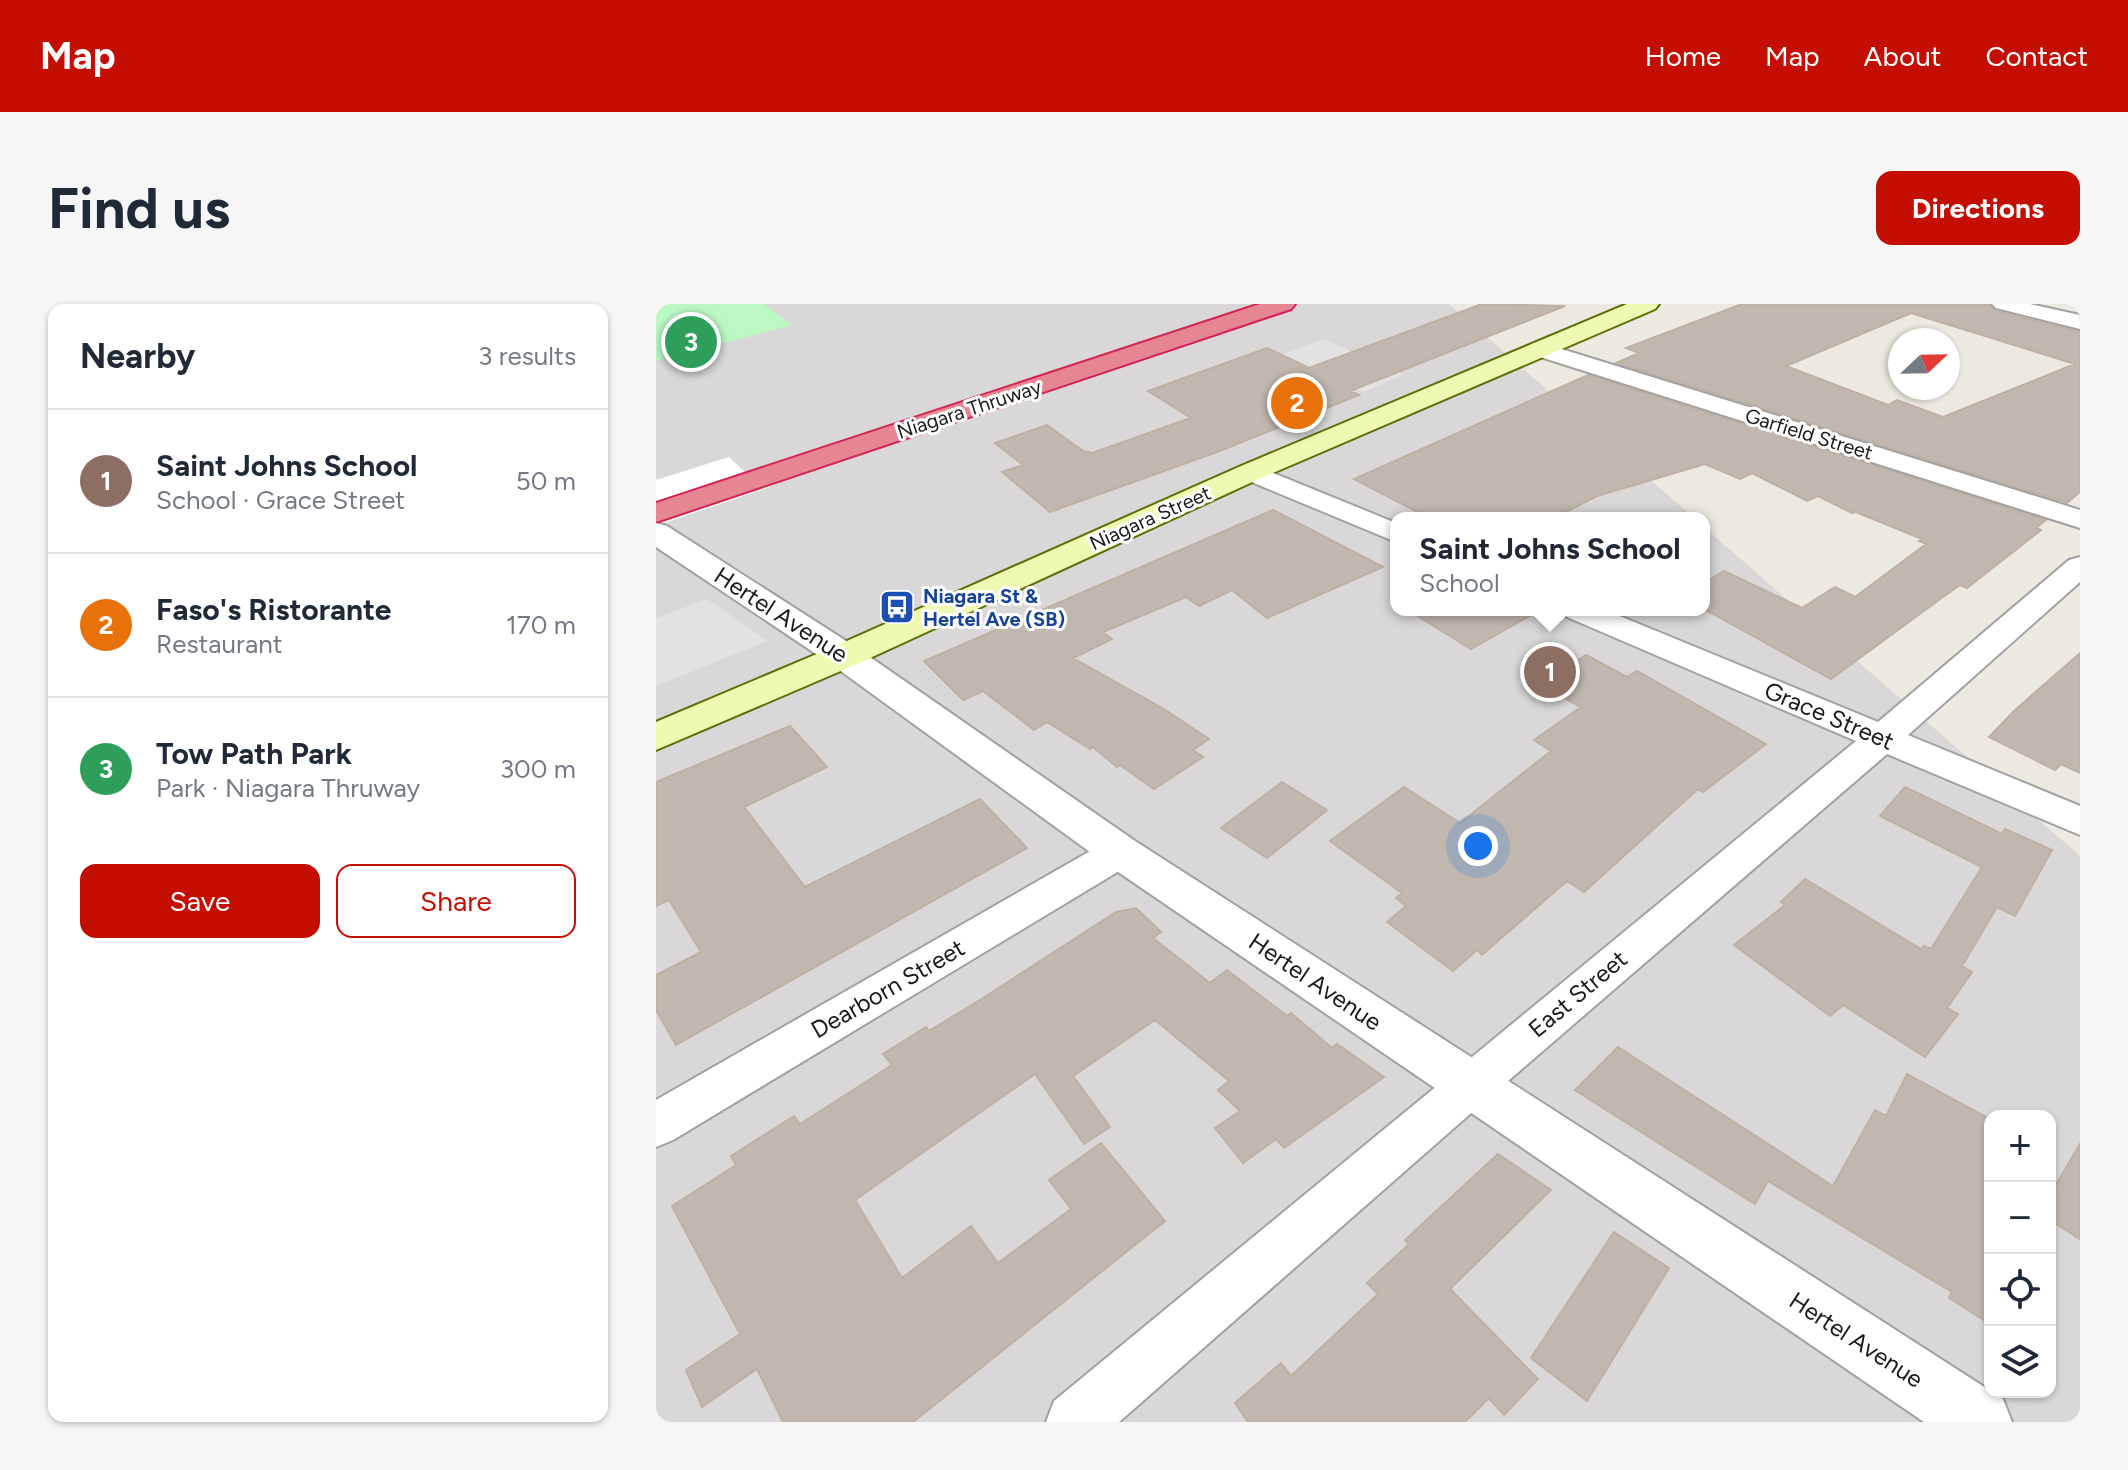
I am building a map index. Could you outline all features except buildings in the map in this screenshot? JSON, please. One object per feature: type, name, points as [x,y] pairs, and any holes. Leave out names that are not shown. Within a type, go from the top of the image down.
[{"type":"highway","name":"Niagara Thruway","points":[[656,513],[750,472],[1229,304]]},
{"type":"highway","name":"Niagara Thruway","points":[[656,492],[750,472],[1283,304]]},
{"type":"main road","name":"Niagara Street","points":[[656,737],[844,656],[1251,472],[1647,304]]},
{"type":"street","points":[[2003,304],[2080,322]]},
{"type":"street","name":"Garfield Street","points":[[1539,349],[2080,519]]},
{"type":"street","points":[[1251,472],[1390,530]]},
{"type":"street","name":"Hertel Avenue","points":[[656,533],[844,656],[1120,852],[1980,1422]]},
{"type":"street","name":"East Street","points":[[1075,1422],[1469,1085],[1777,829],[2080,566]]},
{"type":"street","name":"Grace Street","points":[[1592,616],[2080,821]]},
{"type":"street","name":"Dearborn Street","points":[[656,1125],[1120,852]]},
{"type":"shaded area","points":[[656,304],[1449,304],[1687,512],[1390,512],[1390,616],[1710,616],[1710,532],[2080,856],[2080,1422],[656,1422]]},
{"type":"shaded area","points":[[1323,339],[1404,375],[1363,392],[1283,354]]},
{"type":"shaded area","points":[[707,599],[768,641],[656,686],[656,618]]},
{"type":"green space","points":[[656,304],[764,304],[792,325],[656,361]]},
{"type":"pier","points":[[729,457],[746,473],[752,471],[770,487],[656,526],[656,480]]},
{"type":"place","name":"Tow Path Park","points":[[691,342]]},
{"type":"place","name":"Faso's Ristorante","points":[[1297,403]]},
{"type":"place","name":"Niagara St & Hertel Ave (SB)","points":[[897,607]]},
{"type":"place","name":"Saint Johns School","points":[[1550,672]]}]
